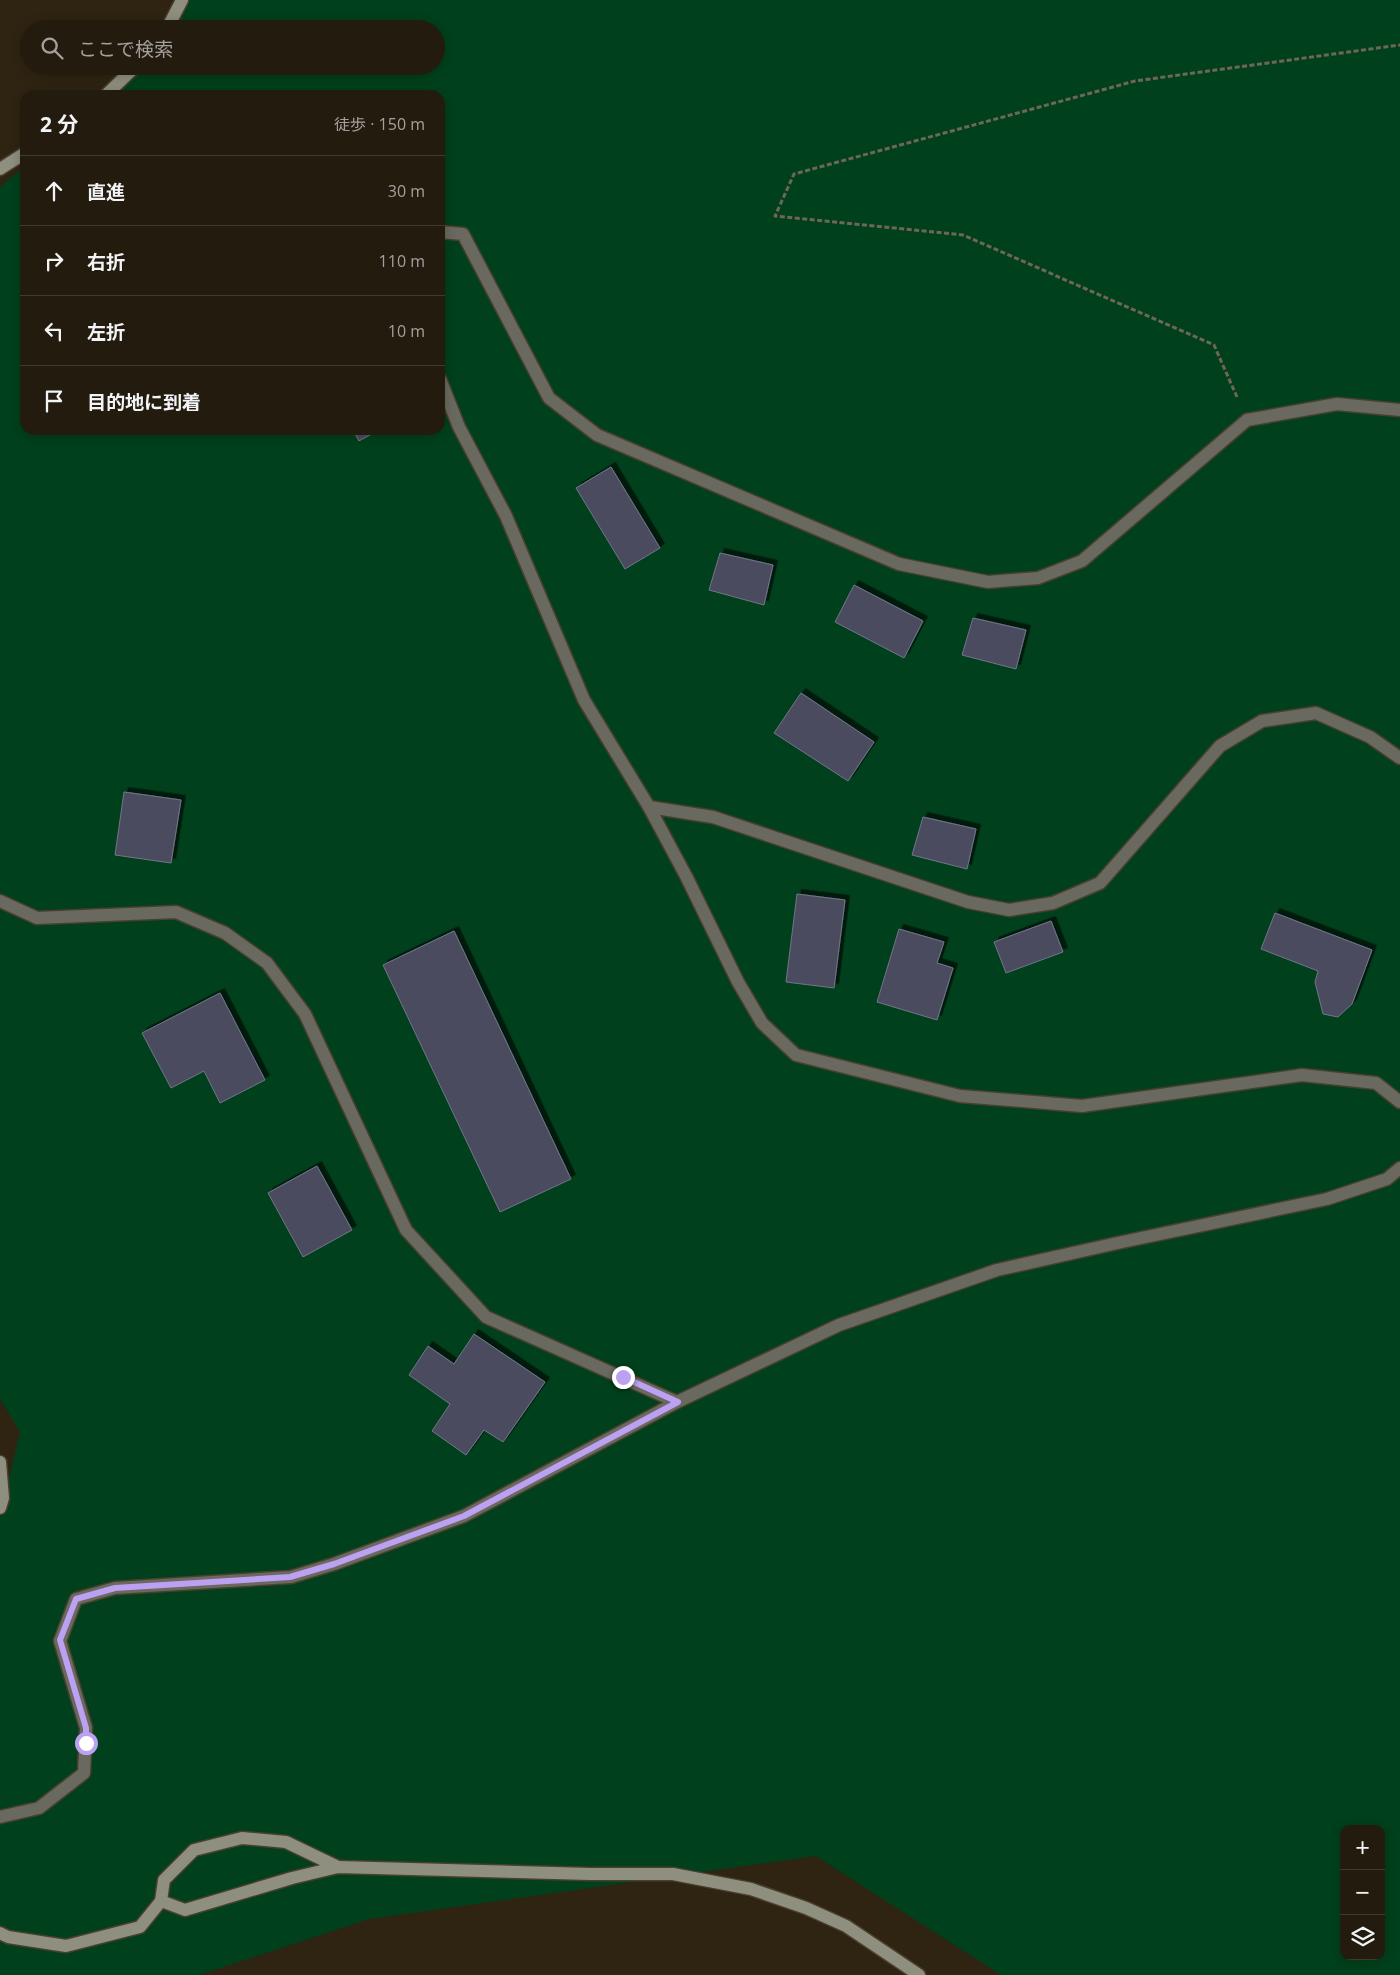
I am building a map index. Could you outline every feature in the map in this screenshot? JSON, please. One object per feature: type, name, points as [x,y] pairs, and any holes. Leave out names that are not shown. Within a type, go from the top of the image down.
[{"type":"street","points":[[172,20],[182,0]]},
{"type":"street","points":[[111,90],[127,75]]},
{"type":"street","points":[[0,169],[20,156]]},
{"type":"street","points":[[445,232],[463,234],[549,398],[596,435],[899,564],[988,582],[1038,578],[1082,561],[1247,420],[1337,404],[1400,410]]},
{"type":"street","points":[[445,392],[459,427],[506,516],[584,700],[649,807],[743,990],[762,1023],[796,1055],[960,1096],[1082,1106],[1302,1075],[1376,1083],[1400,1102]]},
{"type":"street","points":[[649,807],[713,817],[968,902],[1009,910],[1053,904],[1100,883],[1220,746],[1262,721],[1316,713],[1370,737],[1400,758]]},
{"type":"street","points":[[0,901],[37,918],[176,912],[225,933],[267,963],[305,1014],[406,1230],[486,1317],[678,1402]]},
{"type":"street","points":[[0,1818],[39,1808],[84,1773],[86,1728],[60,1640],[76,1599],[115,1588],[290,1577],[334,1564],[464,1516],[678,1402],[839,1325],[997,1270],[1327,1199],[1387,1178],[1400,1168]]},
{"type":"street","points":[[0,1462],[3,1498],[0,1508]]},
{"type":"street","points":[[0,1933],[8,1938],[66,1946],[140,1926],[161,1901],[164,1880],[194,1850],[242,1838],[286,1842],[338,1867]]},
{"type":"street","points":[[161,1901],[185,1910],[292,1878],[338,1867],[590,1874],[673,1874],[751,1889],[806,1908],[846,1926],[919,1975]]},
{"type":"path","points":[[1247,420],[1214,345],[963,235],[775,216],[794,174],[812,169],[1135,81],[1400,45]]},
{"type":"green space","points":[[185,0],[1400,0],[1400,1975],[1001,1975],[816,1856],[369,1919],[199,1975],[0,1975],[0,1518],[20,1432],[0,1399],[0,187],[20,170],[20,435],[445,435],[445,90],[117,90],[135,75],[445,75],[445,20],[177,20]]},
{"type":"building","points":[[356,435],[370,435],[359,441]]},
{"type":"building","points":[[611,467],[660,548],[625,569],[576,488]]},
{"type":"building","points":[[720,553],[773,565],[764,605],[709,590]]},
{"type":"building","points":[[854,585],[923,621],[904,658],[835,622]]},
{"type":"building","points":[[973,618],[1026,630],[1016,669],[962,655]]},
{"type":"building","points":[[801,693],[874,742],[848,781],[774,733]]},
{"type":"building","points":[[124,792],[181,800],[171,863],[115,855]]},
{"type":"building","points":[[923,817],[976,829],[967,869],[912,855]]},
{"type":"building","points":[[797,894],[845,900],[834,988],[786,982]]},
{"type":"building","points":[[1275,913],[1372,950],[1352,1004],[1338,1017],[1323,1014],[1315,982],[1318,971],[1261,949]]},
{"type":"building","points":[[1051,921],[1063,952],[1006,973],[994,942]]},
{"type":"building","points":[[899,929],[944,942],[937,963],[953,968],[937,1020],[877,1002]]},
{"type":"building","points":[[454,931],[571,1179],[500,1212],[383,965]]},
{"type":"building","points":[[220,993],[265,1080],[220,1103],[204,1071],[171,1088],[142,1033]]},
{"type":"building","points":[[317,1166],[352,1230],[303,1257],[268,1193]]},
{"type":"building","points":[[474,1334],[545,1382],[503,1442],[484,1430],[466,1455],[432,1431],[450,1404],[409,1375],[428,1346],[454,1364]]},
{"type":"route","points":[[86,1743],[86,1728],[60,1640],[76,1599],[115,1588],[290,1577],[334,1564],[464,1516],[678,1402],[623,1377]]}]
